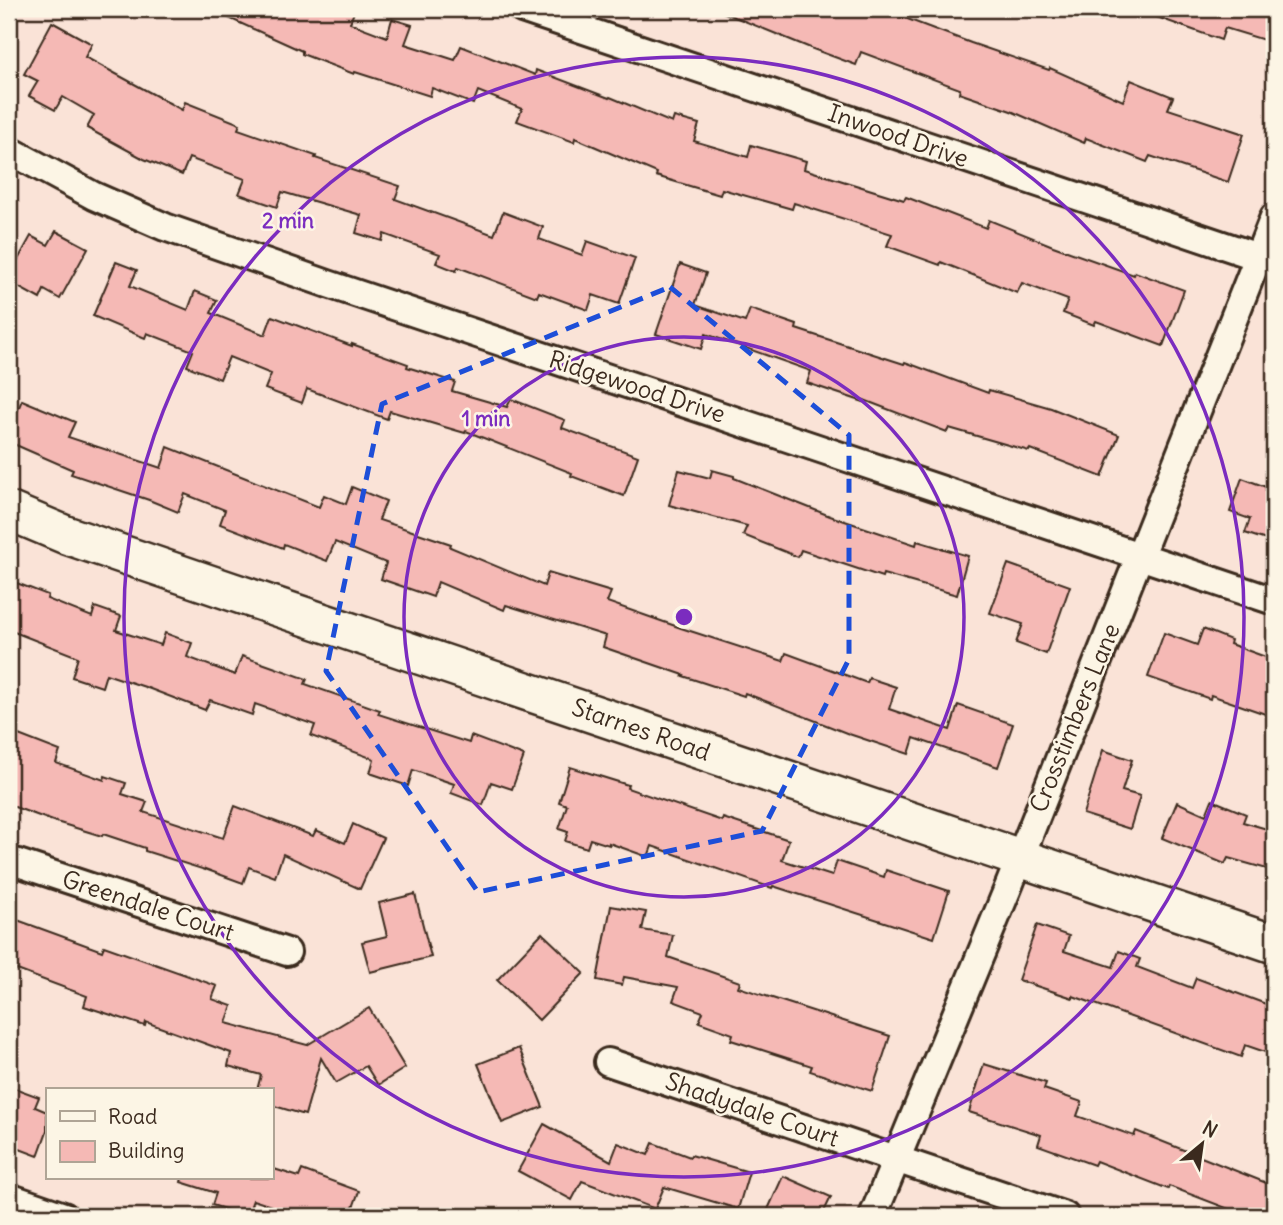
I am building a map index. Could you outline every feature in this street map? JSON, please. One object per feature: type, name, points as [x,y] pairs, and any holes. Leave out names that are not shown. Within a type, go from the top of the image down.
[{"type":"main road","name":"Starnes Road","points":[[9,511],[79,539],[1274,944]]},
{"type":"street","name":"Inwood Drive","points":[[522,9],[1266,260]]},
{"type":"street","name":"Ridgewood Drive","points":[[9,150],[94,196],[165,228],[1274,601]]},
{"type":"street","name":"Crosstimbers Lane","points":[[873,1216],[1020,858],[1140,555],[1266,260],[1274,218]]},
{"type":"street","name":"Greendale Court","points":[[9,860],[286,952]]},
{"type":"street","name":"Shadydale Court","points":[[608,1062],[1065,1216]]},
{"type":"street","points":[[9,1197],[64,1216]]},
{"type":"highlighted area","points":[[670,287],[849,435],[849,659],[762,831],[478,892],[326,671],[382,404]]},
{"type":"building","points":[[209,9],[355,9],[350,23],[387,37],[392,19],[412,25],[405,44],[455,60],[461,46],[535,75],[536,70],[610,97],[672,123],[674,117],[699,124],[694,141],[748,157],[751,145],[806,161],[804,169],[904,200],[906,197],[986,228],[989,220],[1053,246],[1184,290],[1163,346],[1096,321],[1094,325],[1063,313],[1068,300],[1022,283],[1017,293],[941,262],[940,265],[887,246],[892,234],[794,203],[792,209],[722,189],[720,195],[656,176],[657,173],[575,138],[574,142],[517,121],[522,109],[478,91],[473,104],[432,88],[430,96],[355,72],[354,74],[302,54],[302,51]]},
{"type":"building","points":[[715,9],[881,9],[971,43],[1049,70],[1050,68],[1123,101],[1131,80],[1173,97],[1168,109],[1244,134],[1228,182],[1150,156],[1147,162],[1086,138],[1084,143],[1011,111],[959,93],[960,89],[861,52],[856,65]]},
{"type":"building","points":[[1140,9],[1274,9],[1274,43],[1225,28],[1221,40]]},
{"type":"building","points":[[52,22],[92,44],[85,57],[182,110],[185,102],[240,124],[238,129],[400,186],[395,199],[494,235],[503,212],[543,227],[539,239],[582,255],[587,241],[635,258],[619,304],[593,295],[588,310],[539,292],[537,297],[458,267],[456,271],[436,263],[440,254],[384,234],[382,241],[356,233],[361,215],[282,192],[277,207],[239,194],[245,179],[189,158],[182,175],[144,159],[87,128],[94,115],[63,97],[55,110],[29,96],[38,81],[24,74]]},
{"type":"building","points":[[56,231],[88,248],[60,299],[44,290],[40,299],[9,282],[9,276],[31,236],[48,245]]},
{"type":"building","points":[[116,262],[137,270],[130,286],[188,310],[195,291],[217,300],[211,313],[265,335],[272,316],[408,364],[407,367],[455,382],[452,391],[507,407],[511,399],[565,420],[562,428],[638,456],[624,496],[466,431],[465,433],[390,411],[387,419],[307,389],[302,403],[265,389],[271,374],[229,357],[220,379],[187,366],[193,351],[147,333],[145,338],[93,316]]},
{"type":"building","points":[[680,264],[706,273],[695,305],[745,322],[750,309],[797,325],[796,329],[904,364],[905,362],[988,393],[989,390],[1051,408],[1119,435],[1102,477],[1030,449],[1029,451],[949,428],[947,432],[864,400],[807,383],[811,371],[706,334],[701,349],[656,334]]},
{"type":"building","points":[[22,400],[75,422],[68,437],[161,468],[168,447],[319,507],[324,495],[346,504],[352,487],[386,501],[379,520],[451,544],[450,547],[544,586],[548,573],[611,592],[607,602],[681,628],[783,661],[786,653],[867,683],[869,678],[896,687],[889,709],[950,730],[958,705],[1013,724],[998,767],[914,738],[909,754],[849,734],[745,693],[744,696],[603,647],[606,636],[506,605],[504,610],[438,582],[433,597],[381,579],[386,563],[335,542],[327,561],[284,544],[283,548],[220,524],[225,510],[185,494],[178,512],[71,474],[73,470],[9,442],[9,430]]},
{"type":"building","points":[[679,470],[710,478],[712,470],[734,476],[830,516],[916,545],[917,541],[968,556],[957,595],[883,574],[882,577],[801,550],[798,557],[743,535],[747,526],[669,505]]},
{"type":"building","points":[[1242,478],[1274,490],[1274,517],[1266,540],[1245,533],[1250,519],[1230,512]]},
{"type":"building","points":[[1008,564],[1070,586],[1046,654],[1016,643],[1023,624],[990,613]]},
{"type":"building","points":[[14,582],[92,617],[95,607],[121,616],[116,630],[161,645],[165,633],[192,643],[187,657],[235,675],[242,656],[307,679],[305,684],[380,710],[378,714],[469,743],[471,736],[524,756],[512,789],[491,782],[483,805],[451,793],[454,784],[413,770],[408,786],[370,773],[374,759],[311,736],[315,725],[255,704],[252,715],[210,700],[205,710],[106,674],[102,687],[72,677],[78,657],[9,630],[9,595]]},
{"type":"building","points":[[1203,629],[1231,640],[1230,644],[1274,660],[1274,717],[1211,695],[1210,699],[1148,677],[1164,633],[1197,645]]},
{"type":"building","points":[[16,734],[60,751],[56,763],[104,780],[105,776],[126,783],[122,794],[147,802],[143,812],[223,838],[235,806],[313,836],[316,830],[345,843],[353,824],[383,838],[360,889],[283,854],[275,877],[249,867],[243,883],[145,851],[145,848],[103,834],[102,836],[53,821],[9,805],[9,754]]},
{"type":"building","points":[[1103,750],[1132,760],[1122,791],[1140,796],[1130,829],[1083,814]]},
{"type":"building","points":[[570,767],[628,785],[627,788],[722,821],[723,818],[789,840],[782,860],[832,876],[837,861],[884,877],[886,870],[949,891],[934,938],[773,886],[772,888],[652,846],[648,857],[590,839],[587,848],[565,841],[568,832],[559,829],[567,805],[559,802]]},
{"type":"building","points":[[1212,800],[1246,814],[1243,822],[1274,831],[1274,871],[1228,858],[1225,864],[1162,838],[1177,802],[1206,815]]},
{"type":"building","points":[[415,894],[431,957],[370,972],[362,942],[387,936],[379,903]]},
{"type":"building","points":[[611,906],[646,912],[642,930],[673,935],[668,957],[740,982],[738,987],[890,1036],[872,1091],[810,1071],[812,1066],[731,1040],[733,1034],[699,1022],[703,1012],[673,1001],[678,987],[624,977],[622,985],[597,980]]},
{"type":"building","points":[[9,917],[102,951],[104,946],[217,986],[212,999],[232,1006],[226,1023],[307,1045],[369,1008],[405,1068],[378,1085],[366,1066],[336,1083],[321,1058],[305,1115],[273,1106],[273,1088],[258,1088],[261,1075],[228,1066],[231,1053],[146,1022],[145,1026],[84,1006],[87,996],[9,967]]},
{"type":"building","points":[[1037,925],[1069,936],[1064,951],[1113,967],[1119,951],[1140,959],[1137,967],[1192,988],[1196,978],[1274,1007],[1274,1055],[1245,1045],[1241,1057],[1073,996],[1018,980]]},
{"type":"building","points":[[542,933],[584,973],[539,1020],[497,980]]},
{"type":"building","points":[[519,1048],[543,1107],[502,1123],[478,1064]]},
{"type":"building","points":[[984,1064],[1046,1083],[1044,1089],[1082,1102],[1077,1116],[1134,1136],[1136,1131],[1274,1186],[1274,1216],[1247,1216],[1096,1161],[1094,1165],[1038,1145],[1041,1135],[969,1112]]},
{"type":"building","points":[[9,1086],[39,1097],[35,1107],[46,1112],[46,1134],[38,1156],[9,1145]]},
{"type":"building","points":[[544,1124],[611,1161],[618,1143],[648,1155],[653,1143],[690,1157],[691,1155],[749,1172],[738,1209],[664,1187],[655,1209],[582,1181],[572,1200],[518,1171]]},
{"type":"building","points":[[273,1169],[299,1177],[302,1170],[359,1191],[350,1216],[285,1216],[287,1211],[253,1200],[247,1216],[212,1205],[216,1193],[181,1182],[273,1180]]},
{"type":"building","points":[[783,1176],[831,1197],[822,1216],[765,1216]]}]
